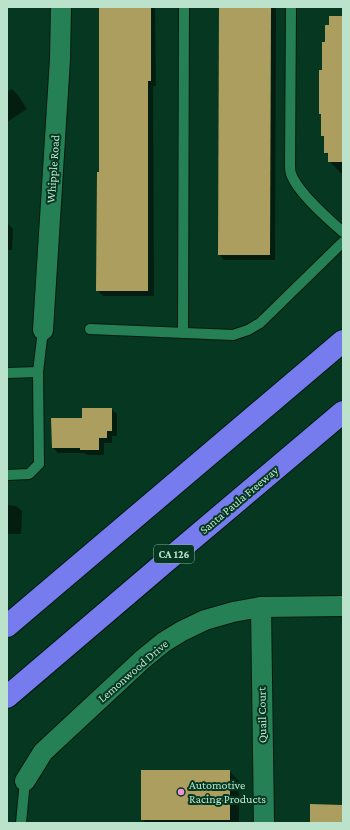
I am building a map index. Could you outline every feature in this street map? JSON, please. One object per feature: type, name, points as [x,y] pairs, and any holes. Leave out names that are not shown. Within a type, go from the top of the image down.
[{"type":"highway","points":[[7,626],[343,341]]},
{"type":"highway","name":"Santa Paula Freeway","points":[[7,698],[343,412]]},
{"type":"street","name":"Whipple Road","points":[[43,330],[60,59],[61,7]]},
{"type":"street","name":"Lemonwood Drive","points":[[25,781],[43,752],[164,642],[182,631],[205,620],[233,612],[261,607],[343,606]]},
{"type":"street","name":"Quail Court","points":[[261,607],[264,823]]},
{"type":"lane","points":[[182,333],[184,7]]},
{"type":"lane","points":[[291,7],[291,174],[300,189],[318,209],[343,232]]},
{"type":"lane","points":[[90,330],[233,335],[248,330],[260,323],[343,242]]},
{"type":"lane","points":[[7,475],[29,474],[39,464],[38,372],[43,330]]},
{"type":"lane","points":[[7,373],[38,372]]},
{"type":"lane","points":[[21,823],[25,781]]},
{"type":"building","points":[[99,7],[151,7],[151,81],[148,81],[148,291],[96,291],[97,172],[99,172]]},
{"type":"building","points":[[219,7],[271,7],[270,255],[218,255]]},
{"type":"building","points":[[329,16],[343,16],[343,162],[328,162],[328,153],[324,153],[324,136],[321,136],[321,114],[319,114],[319,70],[322,70],[322,42],[325,42],[325,25],[329,25]]},
{"type":"building","points":[[82,408],[112,408],[112,431],[107,431],[107,438],[99,438],[99,450],[52,448],[51,418],[82,418]]},
{"type":"building","points":[[141,770],[230,770],[230,820],[141,820]]},
{"type":"building","points":[[310,804],[343,805],[343,823],[310,823]]},
{"type":"place","name":"Automotive Racing Products","points":[[181,792]]}]
